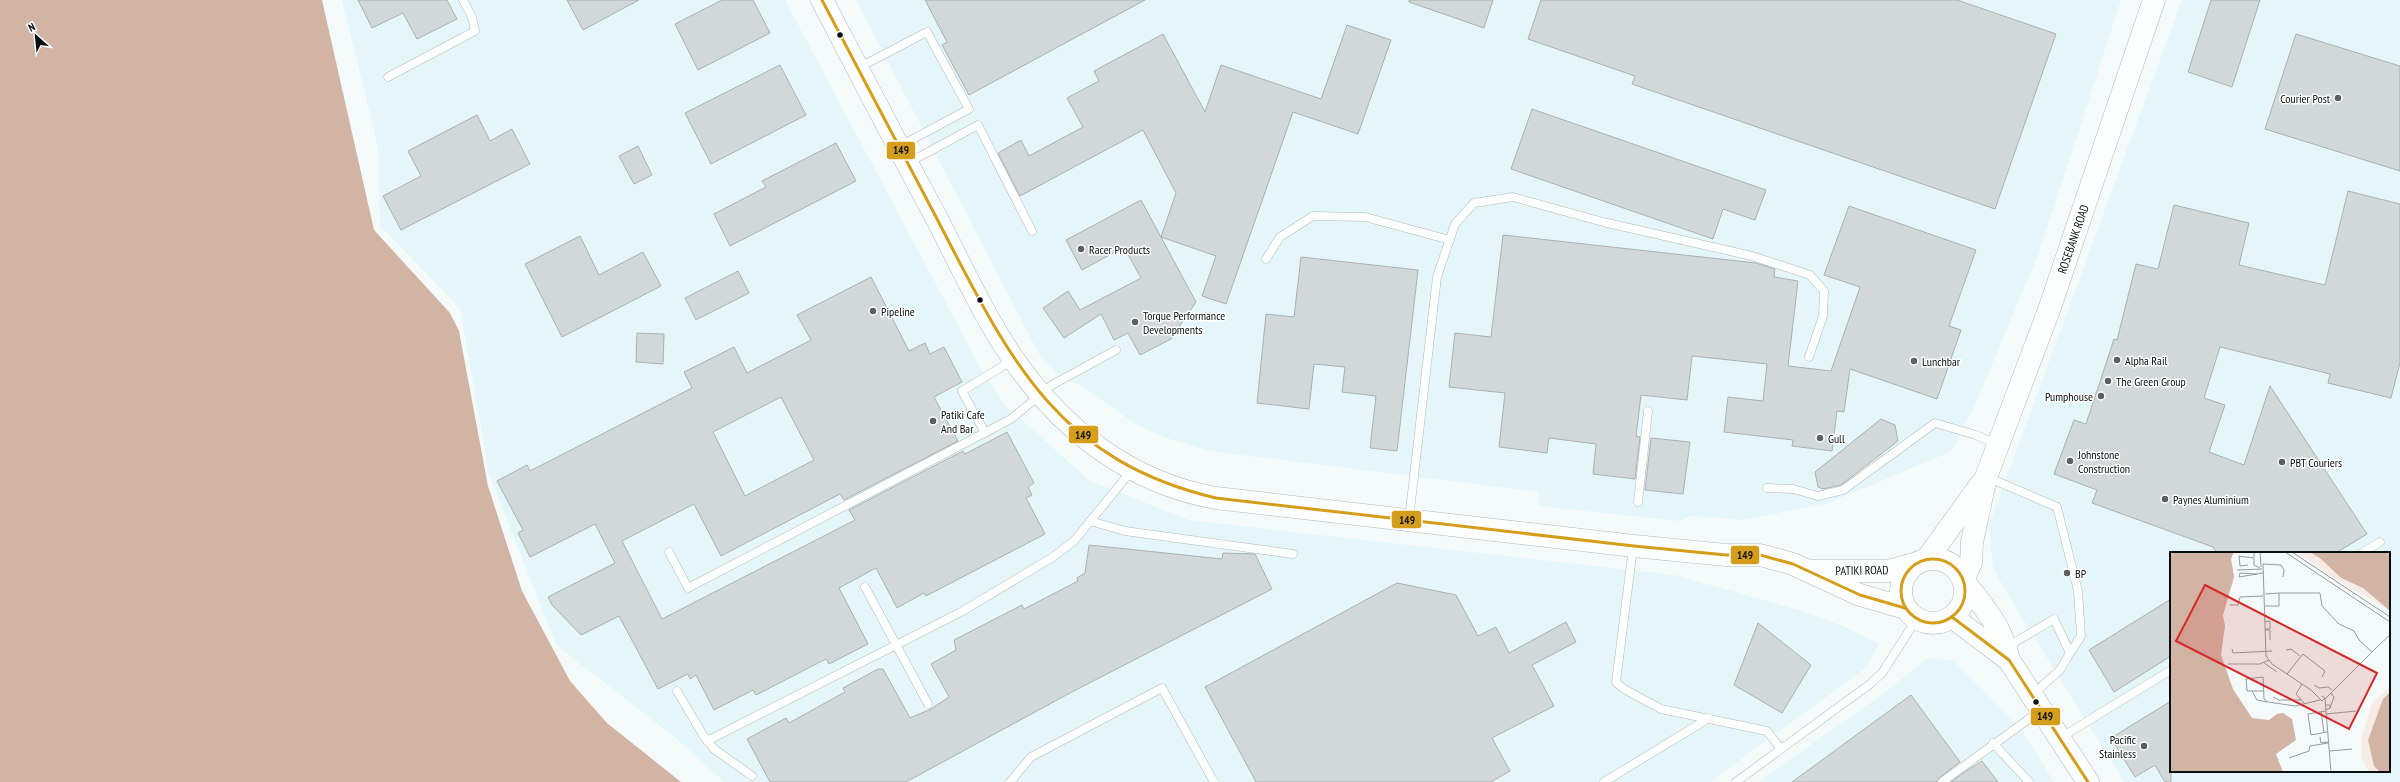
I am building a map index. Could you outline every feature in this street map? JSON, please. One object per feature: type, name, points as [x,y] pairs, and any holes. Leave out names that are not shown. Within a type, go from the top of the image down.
[{"type":"main road","name":"PATIKI ROAD","points":[[822,0],[981,305],[1014,359],[1042,396],[1077,431],[1132,470],[1157,482],[1186,493],[1634,546],[1726,555],[1760,555],[1793,564],[1805,571],[1860,595],[1910,614]]},
{"type":"main road","name":"ROSEBANK ROAD","points":[[1963,580],[1971,563],[1972,542],[1986,477],[2049,310],[2154,0]]},
{"type":"main road","name":"ROSEBANK ROAD","points":[[1922,561],[1986,477]]},
{"type":"main road","points":[[1963,580],[1965,595],[1961,607],[1952,617],[1937,623],[1910,614],[1901,599],[1900,588],[1903,578],[1922,561],[1939,560],[1951,564],[1989,612],[2008,654],[2088,782]]},
{"type":"main road","name":"PATIKI ROAD","points":[[1805,571],[1888,571],[1922,561]]},
{"type":"main road","points":[[1952,617],[2008,654]]},
{"type":"lane","points":[[388,77],[475,31],[472,17],[463,0]]},
{"type":"lane","points":[[858,69],[927,32],[969,109],[903,155]]},
{"type":"lane","points":[[903,155],[978,125],[1032,231]]},
{"type":"lane","points":[[1409,520],[1437,277],[1456,224],[1474,203],[1513,196],[1603,222],[1752,256],[1810,275],[1824,291],[1823,316],[1809,358]]},
{"type":"lane","points":[[1266,259],[1280,237],[1313,216],[1366,217],[1450,240]]},
{"type":"lane","points":[[669,552],[688,588],[1011,419],[1042,396],[1052,385],[1116,350]]},
{"type":"lane","points":[[985,433],[962,391],[1014,359]]},
{"type":"lane","points":[[1638,502],[1648,411]]},
{"type":"lane","points":[[1767,488],[1793,489],[1818,496],[1843,490],[1935,423],[1976,435],[1998,445]]},
{"type":"lane","points":[[707,741],[961,612],[1053,557],[1074,541],[1132,470]]},
{"type":"lane","points":[[1942,782],[1993,743],[2037,702],[2060,670],[2081,636],[2078,591],[2057,507],[1986,477]]},
{"type":"lane","points":[[1090,521],[1125,531],[1293,554]]},
{"type":"lane","points":[[2364,552],[2380,542]]},
{"type":"lane","points":[[1634,546],[1616,682],[1661,709],[1767,731],[1781,749]]},
{"type":"lane","points":[[865,587],[928,704]]},
{"type":"lane","points":[[1736,782],[1870,684],[1882,673],[1910,614]]},
{"type":"lane","points":[[2008,654],[2054,619],[2070,653]]},
{"type":"lane","points":[[2060,738],[2170,671]]},
{"type":"lane","points":[[1010,782],[1031,757],[1162,688],[1214,782]]},
{"type":"lane","points":[[678,691],[707,741],[714,749],[752,776]]},
{"type":"lane","points":[[1604,782],[1709,718]]},
{"type":"lane","points":[[1993,743],[2030,782]]},
{"type":"shaded area","points":[[0,0],[322,0],[374,230],[450,313],[459,331],[488,486],[522,591],[570,681],[607,723],[681,782],[0,782]]},
{"type":"shaded area","points":[[342,0],[785,0],[980,367],[1005,405],[1090,481],[1189,520],[1675,575],[1802,611],[1843,626],[1879,644],[1867,667],[1710,782],[724,782],[677,739],[556,645],[489,474],[460,308],[380,226],[378,147]]},
{"type":"shaded area","points":[[856,0],[2121,0],[2040,250],[1976,403],[1952,451],[1829,503],[1743,520],[1692,516],[1679,521],[1538,506],[1539,492],[1209,451],[1163,437],[1137,425],[1083,387],[1057,374],[1039,354]]},
{"type":"shaded area","points":[[2182,0],[2400,0],[2400,782],[2124,782],[2008,595],[1993,568],[1989,525]]},
{"type":"shaded area","points":[[1928,658],[1954,661],[2022,730],[2054,782],[1758,782],[1883,694]]},
{"type":"building","points":[[358,0],[447,0],[457,19],[417,39],[403,13],[372,28]]},
{"type":"building","points":[[567,0],[639,0],[583,30]]},
{"type":"building","points":[[722,0],[753,0],[770,33],[698,70],[675,24]]},
{"type":"building","points":[[925,0],[1145,0],[969,95],[942,45],[947,42]]},
{"type":"building","points":[[1409,0],[1493,0],[1484,28],[1409,2]]},
{"type":"building","points":[[1541,0],[1957,0],[2056,34],[1995,209],[1632,84],[1635,76],[1528,39]]},
{"type":"building","points":[[2211,0],[2260,0],[2232,87],[2188,72]]},
{"type":"building","points":[[1347,25],[1391,40],[1358,134],[1293,112],[1226,304],[1202,296],[1216,256],[1161,237],[1176,193],[1143,130],[1020,196],[998,153],[1021,140],[1029,156],[1083,127],[1067,98],[1099,81],[1094,71],[1163,34],[1205,112],[1221,65],[1321,99]]},
{"type":"building","name":"Courier Post","points":[[2296,34],[2400,66],[2400,171],[2265,129]]},
{"type":"building","points":[[780,65],[806,115],[711,164],[685,113]]},
{"type":"building","points":[[1532,109],[1766,190],[1755,220],[1723,209],[1713,239],[1511,169]]},
{"type":"building","points":[[477,115],[490,141],[512,129],[530,164],[401,230],[383,196],[421,176],[408,151]]},
{"type":"building","points":[[836,143],[856,181],[730,246],[714,214],[766,187],[762,181]]},
{"type":"building","points":[[638,146],[652,175],[634,184],[619,156]]},
{"type":"building","points":[[2348,191],[2400,204],[2400,363],[2391,398],[2328,383],[2330,374],[2220,347],[2204,398],[2225,405],[2209,452],[2244,465],[2270,386],[2367,534],[2338,552],[2216,552],[2213,547],[2092,503],[2097,490],[2054,474],[2074,420],[2086,424],[2114,339],[2117,340],[2136,264],[2158,269],[2174,205],[2249,223],[2239,265],[2325,285]]},
{"type":"building","points":[[1141,200],[1196,302],[1171,339],[1140,355],[1128,333],[1114,340],[1101,314],[1064,338],[1043,308],[1068,291],[1080,310],[1141,278],[1124,247],[1082,270],[1066,240]]},
{"type":"building","points":[[1849,206],[1976,250],[1949,326],[1961,330],[1937,399],[1850,369],[1844,412],[1837,411],[1832,451],[1792,446],[1793,440],[1724,432],[1728,397],[1763,401],[1767,364],[1692,356],[1687,400],[1641,395],[1636,436],[1640,437],[1635,479],[1593,474],[1596,444],[1549,438],[1547,453],[1499,447],[1505,393],[1449,387],[1455,333],[1491,337],[1503,235],[1756,263],[1775,269],[1774,277],[1798,281],[1788,366],[1831,371],[1860,287],[1824,275]]},
{"type":"building","points":[[580,236],[599,275],[643,252],[661,286],[562,337],[525,264]]},
{"type":"building","points":[[1301,257],[1418,270],[1397,451],[1370,448],[1376,396],[1342,392],[1345,367],[1314,364],[1309,409],[1257,403],[1266,314],[1294,317]]},
{"type":"building","points":[[738,271],[749,293],[696,320],[685,298]]},
{"type":"building","points":[[871,277],[909,351],[925,343],[930,354],[944,347],[962,382],[934,397],[958,441],[844,500],[840,494],[721,556],[694,504],[622,541],[662,619],[855,520],[849,510],[963,451],[965,454],[1007,432],[1034,483],[1028,487],[1032,495],[1026,498],[1045,534],[926,596],[924,593],[897,608],[876,568],[839,588],[868,644],[829,664],[826,659],[756,695],[753,690],[714,710],[696,675],[690,679],[688,674],[658,689],[619,616],[581,635],[552,605],[548,597],[615,563],[595,524],[530,557],[518,533],[523,530],[497,481],[527,465],[530,471],[692,388],[684,372],[734,347],[747,373],[811,340],[797,315]],"holes":[[[781,397],[814,460],[745,496],[713,432]]]},
{"type":"building","points":[[637,333],[664,334],[663,364],[636,362]]},
{"type":"building","points":[[1881,419],[1895,425],[1898,441],[1841,485],[1823,489],[1818,487],[1815,472]]},
{"type":"building","points":[[1651,438],[1690,442],[1683,494],[1645,490]]},
{"type":"building","points":[[1089,545],[1222,559],[1223,553],[1255,554],[1272,589],[1070,693],[906,782],[770,782],[747,739],[786,718],[789,723],[845,692],[843,688],[878,669],[883,669],[910,718],[931,709],[949,697],[931,664],[956,650],[954,640],[1022,605],[1024,609],[1078,581],[1077,578],[1085,573]]},
{"type":"building","points":[[1397,583],[1456,595],[1478,636],[1496,627],[1509,653],[1566,622],[1576,642],[1532,665],[1554,706],[1492,738],[1510,771],[1491,782],[1256,782],[1205,687]]},
{"type":"building","points":[[2170,600],[2170,657],[2114,692],[2089,650]]},
{"type":"building","points":[[1758,623],[1811,665],[1782,713],[1734,685]]},
{"type":"building","points":[[1911,695],[1960,762],[1939,778],[1937,782],[1792,782]]},
{"type":"building","name":"Pacific Stainless","points":[[2170,702],[2171,782],[2165,782],[2155,765],[2135,777],[2111,738]]},
{"type":"building","points":[[1982,761],[1998,782],[1951,782],[1966,771]]},
{"type":"transit line","name":"149","points":[[822,0],[962,267],[987,313],[1013,355],[1041,394],[1074,428],[1113,457],[1160,480],[1216,498],[1634,546],[1726,555],[1760,555],[1793,564],[1860,595],[1905,608]]},
{"type":"transit line","name":"149","points":[[1927,559],[1939,559],[1956,568],[1963,579],[1965,591],[1963,603],[1956,614],[1939,623],[1927,623],[1915,618],[1906,609],[1901,597],[1901,585],[1906,573],[1915,564],[1927,559]]},
{"type":"transit line","name":"149","points":[[1952,617],[2009,660],[2088,782]]},
{"type":"place","name":"Courier Post","points":[[2338,98]]},
{"type":"place","name":"Racer Products","points":[[1081,249]]},
{"type":"place","name":"Pipeline","points":[[873,311]]},
{"type":"place","name":"Torque Performance Developments","points":[[1135,322]]},
{"type":"place","name":"Alpha Rail","points":[[2117,360]]},
{"type":"place","name":"Lunchbar","points":[[1914,361]]},
{"type":"place","name":"The Green Group","points":[[2108,381]]},
{"type":"place","name":"Pumphouse","points":[[2101,396]]},
{"type":"place","name":"Patiki Cafe And Bar","points":[[933,421]]},
{"type":"place","name":"Gull","points":[[1820,438]]},
{"type":"place","name":"Johnstone Construction","points":[[2070,461]]},
{"type":"place","name":"PBT Couriers","points":[[2282,462]]},
{"type":"place","name":"Paynes Aluminium","points":[[2165,499]]},
{"type":"place","name":"BP","points":[[2067,573]]},
{"type":"place","name":"Pacific Stainless","points":[[2144,746]]}]
